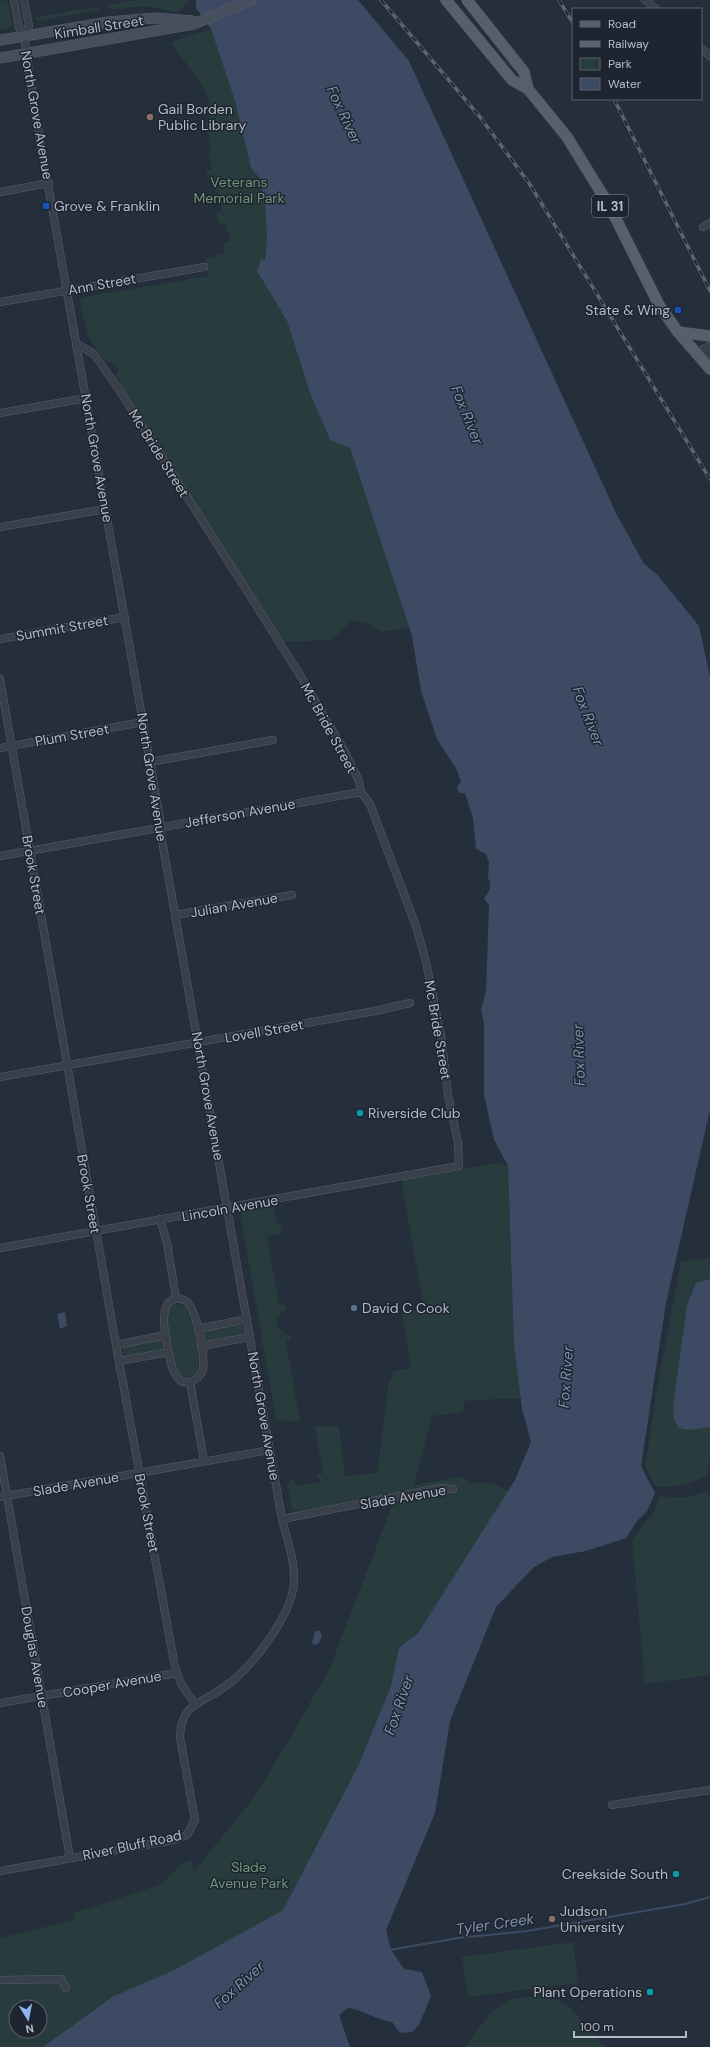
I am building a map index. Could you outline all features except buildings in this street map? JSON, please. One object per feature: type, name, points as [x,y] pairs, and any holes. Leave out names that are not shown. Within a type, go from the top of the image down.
[{"type":"main road","name":"Kimball Street","points":[[0,58],[156,32],[201,21],[251,0]]},
{"type":"main road","name":"IL 31","points":[[446,0],[512,80],[528,89],[567,137],[584,161],[610,207],[659,306],[678,332],[703,355],[710,369]]},
{"type":"main road","name":"IL 31","points":[[467,0],[524,72],[528,89]]},
{"type":"main road","name":"Kimball Street","points":[[0,40],[109,22],[155,18],[201,21]]},
{"type":"main road","points":[[678,332],[710,336]]},
{"type":"street","name":"North Grove Avenue","points":[[14,0],[19,28],[24,36],[150,762],[175,915],[282,1519]]},
{"type":"street","name":"North Grove Avenue","points":[[24,0],[29,26],[24,36]]},
{"type":"street","points":[[645,0],[655,8]]},
{"type":"street","points":[[702,49],[710,56]]},
{"type":"street","points":[[0,192],[49,183]]},
{"type":"street","name":"Ann Street","points":[[0,302],[204,267]]},
{"type":"street","name":"Mc Bride Street","points":[[77,344],[94,354],[118,388],[297,670],[344,750],[359,781],[361,792],[370,804],[416,926],[426,962],[441,1035],[448,1095],[458,1143],[459,1166]]},
{"type":"street","points":[[703,355],[710,347]]},
{"type":"street","points":[[0,413],[87,398]]},
{"type":"street","points":[[0,527],[106,509]]},
{"type":"street","name":"Summit Street","points":[[0,639],[125,617]]},
{"type":"street","name":"Brook Street","points":[[0,679],[116,1345],[176,1673],[181,1684],[195,1704]]},
{"type":"street","name":"Plum Street","points":[[0,748],[143,722]]},
{"type":"street","points":[[150,762],[273,740]]},
{"type":"street","name":"Jefferson Avenue","points":[[0,856],[361,792]]},
{"type":"street","name":"Julian Avenue","points":[[175,915],[292,895]]},
{"type":"street","name":"Lovell Street","points":[[0,1078],[375,1011],[410,1003]]},
{"type":"street","name":"Lincoln Avenue","points":[[0,1248],[459,1166]]},
{"type":"street","points":[[160,1219],[165,1236],[176,1298]]},
{"type":"street","points":[[176,1298],[187,1302],[192,1310],[198,1329],[201,1346],[203,1360],[202,1372],[195,1380],[190,1382],[182,1380],[176,1376],[172,1368],[166,1335],[164,1310],[168,1303],[176,1298]]},
{"type":"street","points":[[198,1329],[247,1319]]},
{"type":"street","points":[[116,1345],[166,1335]]},
{"type":"street","points":[[201,1346],[250,1337]]},
{"type":"street","points":[[119,1361],[169,1352]]},
{"type":"street","points":[[190,1382],[204,1461]]},
{"type":"street","name":"Slade Avenue","points":[[4,1497],[270,1450]]},
{"type":"street","name":"Douglas Avenue","points":[[0,1456],[4,1497],[42,1696],[70,1858]]},
{"type":"street","name":"Slade Avenue","points":[[282,1519],[440,1488],[453,1489]]},
{"type":"street","name":"River Bluff Road","points":[[0,1871],[173,1840],[184,1837],[189,1832],[194,1823],[194,1816],[180,1732],[185,1714],[195,1704],[224,1688],[244,1669],[274,1631],[288,1604],[292,1595],[294,1575],[282,1519]]},
{"type":"street","name":"Cooper Avenue","points":[[0,1703],[176,1673]]},
{"type":"street","points":[[612,1805],[710,1790]]},
{"type":"street","points":[[0,1980],[61,1979],[66,1988]]},
{"type":"green space","points":[[0,0],[8,1],[13,27],[0,30]]},
{"type":"green space","points":[[137,0],[190,0],[178,12],[149,7],[108,9],[107,5]]},
{"type":"green space","points":[[98,7],[99,10],[36,21],[35,17]]},
{"type":"green space","name":"Veterans Memorial Park","points":[[211,29],[235,101],[251,168],[263,182],[262,194],[265,199],[267,245],[262,263],[257,271],[287,321],[310,393],[330,440],[350,448],[409,628],[381,632],[370,625],[352,620],[332,640],[284,642],[116,376],[118,369],[114,363],[106,362],[89,338],[81,309],[80,300],[83,297],[208,276],[206,258],[224,254],[223,243],[230,240],[225,223],[219,224],[216,213],[222,211],[213,178],[208,179],[206,171],[212,169],[208,155],[211,150],[206,123],[210,117],[207,107],[209,103],[198,79],[171,42]]},
{"type":"green space","name":"Slade Avenue Park","points":[[497,1163],[508,1166],[514,1346],[521,1398],[464,1401],[463,1412],[432,1416],[414,1485],[462,1476],[470,1483],[490,1484],[509,1491],[418,1633],[399,1649],[391,1686],[359,1764],[283,1910],[176,1969],[112,1997],[43,2047],[0,2047],[0,1938],[73,1920],[74,1913],[162,1884],[182,1864],[191,1859],[194,1871],[252,1800],[329,1670],[397,1493],[298,1511],[292,1510],[287,1484],[294,1478],[297,1486],[320,1482],[316,1475],[323,1473],[315,1427],[317,1426],[339,1426],[345,1476],[377,1473],[389,1380],[393,1379],[392,1371],[411,1368],[402,1314],[424,1309],[402,1185],[403,1180]]},
{"type":"green space","points":[[274,1205],[277,1224],[281,1225],[282,1233],[267,1236],[279,1305],[285,1305],[286,1311],[280,1312],[280,1316],[276,1319],[278,1329],[283,1332],[284,1335],[290,1334],[291,1340],[286,1341],[300,1422],[276,1420],[240,1212]]},
{"type":"green space","points":[[710,1258],[710,1460],[706,1477],[675,1486],[656,1487],[645,1467],[656,1394],[681,1262]]},
{"type":"green space","points":[[177,1304],[186,1307],[192,1320],[197,1340],[199,1360],[198,1367],[196,1373],[187,1377],[181,1376],[178,1372],[172,1355],[168,1333],[168,1314],[171,1307]]},
{"type":"green space","points":[[241,1325],[243,1326],[244,1335],[206,1342],[203,1333],[205,1331]]},
{"type":"green space","points":[[161,1340],[164,1344],[160,1351],[124,1356],[122,1347]]},
{"type":"green space","points":[[705,1491],[710,1496],[710,1675],[645,1684],[632,1540],[653,1513],[660,1496],[688,1497]]},
{"type":"green space","points":[[573,1942],[578,1983],[468,1997],[462,1957]]},
{"type":"green space","points":[[544,1995],[567,2004],[604,2047],[465,2047],[491,2012],[510,1999]]},
{"type":"water","name":"Fox River","points":[[196,0],[358,0],[409,61],[616,513],[644,564],[657,574],[699,626],[710,677],[710,1110],[666,1303],[641,1466],[655,1493],[647,1511],[637,1521],[626,1538],[586,1551],[552,1557],[534,1567],[496,1607],[450,1721],[435,1813],[386,1930],[391,1950],[404,1969],[422,1972],[431,1996],[419,2025],[412,2032],[400,2033],[392,2022],[348,2008],[339,2015],[350,2047],[43,2047],[112,1997],[176,1969],[283,1910],[359,1764],[391,1686],[399,1648],[418,1633],[515,1480],[531,1442],[522,1409],[514,1346],[508,1166],[494,1140],[484,1094],[484,1024],[481,1010],[486,991],[489,905],[484,899],[490,889],[490,881],[488,879],[489,863],[486,854],[476,849],[473,818],[465,793],[459,793],[457,786],[461,782],[457,770],[437,739],[421,691],[412,636],[350,448],[330,440],[310,393],[287,321],[257,271],[261,260],[265,259],[267,238],[265,199],[262,194],[263,182],[251,168],[235,101],[211,29],[196,8]]},
{"type":"water","points":[[710,1279],[710,1427],[689,1430],[679,1428],[674,1419],[673,1407],[687,1305],[696,1283]]},
{"type":"water","points":[[65,1312],[67,1326],[60,1329],[57,1314]]},
{"type":"water","points":[[315,1631],[320,1631],[322,1636],[319,1643],[315,1645],[312,1643]]},
{"type":"waterway","name":"Tyler Creek","points":[[390,1950],[458,1938],[527,1931],[685,1904],[710,1897]]},
{"type":"railway","points":[[381,0],[480,117],[529,183],[710,479]]},
{"type":"railway","points":[[559,0],[572,21]]},
{"type":"railway","points":[[614,100],[710,291]]},
{"type":"place","name":"Gail Borden Public Library","points":[[150,117]]},
{"type":"place","name":"Grove & Franklin","points":[[46,206]]},
{"type":"place","name":"State & Wing","points":[[678,310]]},
{"type":"place","name":"Riverside Club","points":[[360,1113]]},
{"type":"place","name":"David C Cook","points":[[354,1308]]},
{"type":"place","name":"Creekside South","points":[[676,1874]]},
{"type":"place","name":"Judson University","points":[[552,1919]]},
{"type":"place","name":"Plant Operations","points":[[650,1992]]}]
